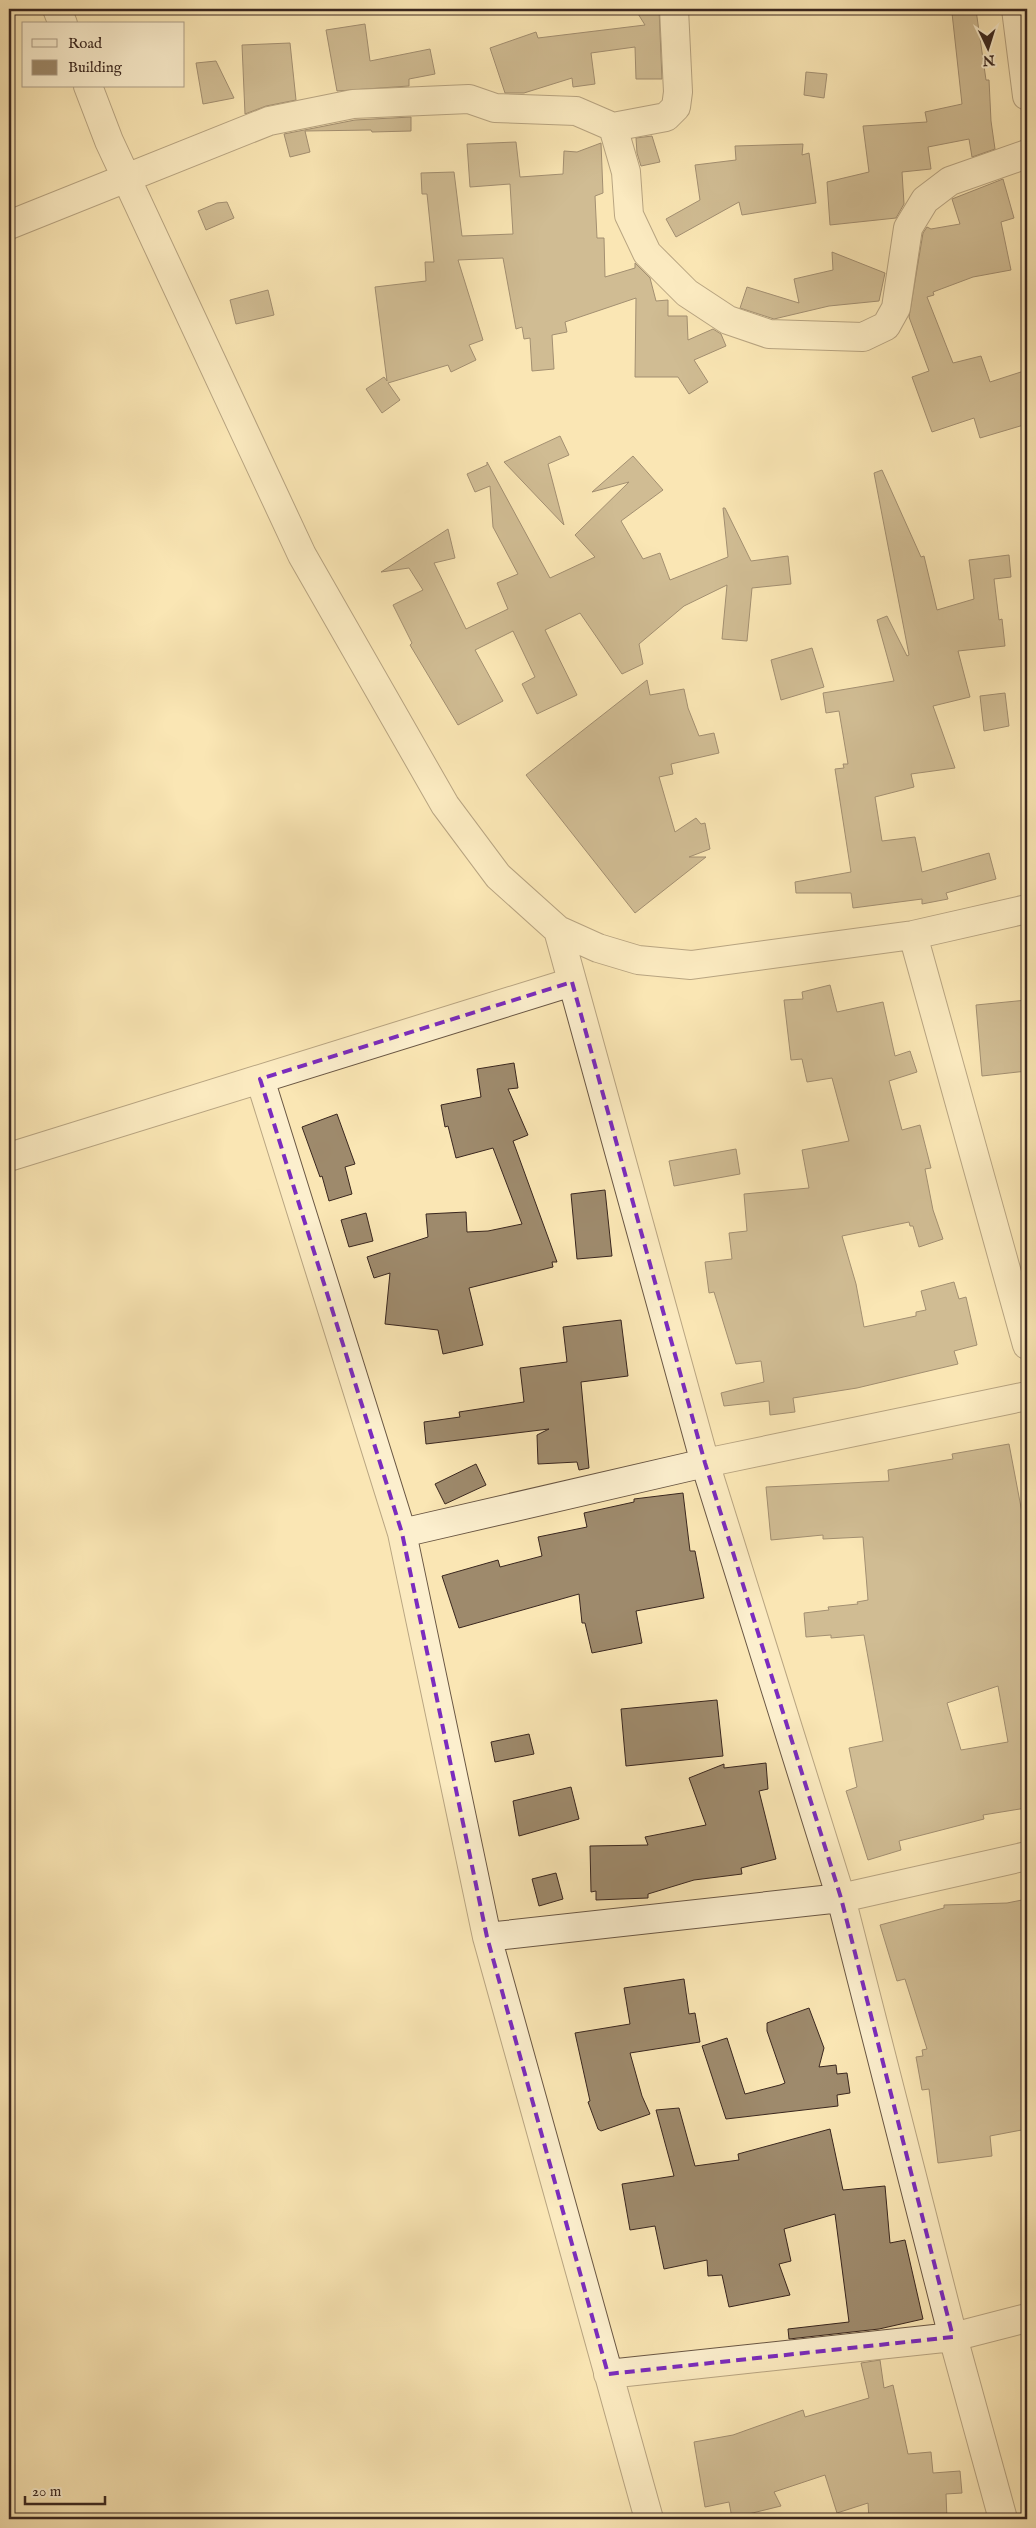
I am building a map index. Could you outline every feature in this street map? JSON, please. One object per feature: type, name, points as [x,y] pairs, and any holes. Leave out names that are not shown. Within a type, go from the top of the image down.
[{"type":"street","points":[[57,9],[62,22]]},
{"type":"street","points":[[9,225],[126,176],[269,121],[353,104],[469,98],[495,108],[576,111],[613,127],[666,117],[676,107],[678,92],[674,9]]},
{"type":"street","points":[[1016,9],[1027,96]]},
{"type":"street","points":[[89,88],[126,176],[302,555],[445,805],[498,876],[558,930],[598,948],[638,960],[691,965],[913,935],[1027,909]]},
{"type":"street","points":[[613,127],[626,172],[629,214],[647,253],[687,293],[728,320],[769,334],[863,337],[886,326],[896,308],[908,228],[925,200],[950,181],[1027,154]]},
{"type":"street","points":[[558,930],[705,1463],[841,1898],[953,2337],[1003,2519]]},
{"type":"street","points":[[913,935],[1027,1345]]},
{"type":"street","points":[[9,1157],[572,982]]},
{"type":"street","points":[[260,1079],[402,1533],[487,1937],[649,2519]]},
{"type":"street","points":[[402,1533],[705,1463],[1027,1396]]},
{"type":"street","points":[[487,1937],[841,1898],[1027,1856]]},
{"type":"street","points":[[608,2374],[953,2337],[1027,2318]]},
{"type":"highlighted area","points":[[572,982],[705,1463],[841,1898],[953,2337],[608,2374],[487,1937],[402,1533],[260,1079]]},
{"type":"building","points":[[635,9],[659,9],[662,79],[636,79],[635,47],[591,53],[595,84],[573,87],[572,78],[524,93],[505,93],[490,48],[536,32],[538,38],[645,25]]},
{"type":"building","points":[[976,10],[986,80],[989,80],[991,121],[995,149],[972,157],[969,139],[928,147],[931,169],[902,172],[904,204],[896,218],[830,225],[827,182],[869,172],[863,126],[927,122],[925,112],[962,104],[952,13]]},
{"type":"building","points":[[365,24],[370,61],[430,49],[435,74],[409,79],[409,86],[337,91],[326,30]]},
{"type":"building","points":[[290,43],[296,100],[266,106],[245,114],[242,45]]},
{"type":"building","points":[[216,61],[234,98],[203,104],[196,63]]},
{"type":"building","points":[[806,72],[827,74],[824,98],[804,95]]},
{"type":"building","points":[[411,117],[411,131],[305,131],[310,152],[290,157],[284,134],[355,120]]},
{"type":"building","points":[[652,136],[660,162],[641,166],[637,153],[636,138]]},
{"type":"building","points":[[516,142],[520,177],[563,174],[564,151],[577,152],[601,143],[603,193],[595,196],[597,238],[604,238],[605,277],[635,268],[635,263],[650,278],[656,301],[668,300],[668,316],[687,316],[688,340],[713,329],[721,334],[726,346],[694,360],[708,382],[689,394],[678,377],[635,377],[636,298],[565,322],[567,332],[552,335],[554,369],[532,371],[530,338],[524,339],[522,327],[516,329],[503,258],[458,260],[483,340],[469,345],[476,360],[451,372],[448,365],[388,383],[400,400],[382,413],[366,389],[384,377],[387,381],[375,287],[426,281],[425,262],[434,262],[427,194],[422,194],[421,173],[454,172],[462,236],[513,234],[510,184],[470,187],[467,144]]},
{"type":"building","points":[[803,144],[802,155],[809,153],[816,203],[742,215],[739,202],[676,237],[666,219],[700,200],[695,165],[736,160],[735,146]]},
{"type":"building","points":[[1003,179],[1014,218],[1001,222],[1011,270],[973,277],[933,292],[934,295],[927,297],[953,363],[981,356],[990,382],[1027,370],[1027,424],[980,438],[974,418],[932,432],[912,377],[929,371],[909,317],[923,233],[927,227],[931,229],[960,224],[952,199]]},
{"type":"building","points":[[227,202],[234,218],[206,230],[198,211],[217,203]]},
{"type":"building","points":[[832,252],[885,273],[879,301],[829,306],[774,319],[740,308],[747,287],[799,303],[794,279],[833,270]]},
{"type":"building","points":[[268,290],[274,315],[236,324],[230,300]]},
{"type":"building","points":[[560,436],[569,455],[548,464],[564,525],[504,462]]},
{"type":"building","points":[[633,456],[663,490],[621,521],[643,559],[660,553],[670,580],[728,557],[723,508],[725,508],[751,561],[788,556],[791,584],[752,588],[747,641],[722,639],[727,585],[684,606],[639,644],[643,664],[622,674],[580,613],[545,630],[577,695],[537,714],[522,684],[535,677],[513,631],[475,650],[503,701],[458,725],[410,645],[412,643],[393,605],[423,590],[409,568],[381,572],[448,529],[455,558],[434,563],[466,629],[508,609],[497,583],[518,574],[493,527],[490,486],[475,492],[467,474],[487,465],[487,462],[550,578],[595,557],[575,535],[629,482],[592,492]]},
{"type":"building","points":[[882,470],[921,557],[924,556],[937,610],[974,599],[969,560],[1009,555],[1011,577],[994,579],[999,620],[1002,619],[1005,646],[958,651],[970,697],[933,706],[955,768],[911,774],[914,787],[875,797],[882,841],[915,837],[922,872],[989,853],[996,879],[946,893],[948,899],[922,904],[922,899],[853,908],[851,893],[796,893],[795,882],[851,872],[835,769],[844,768],[843,764],[848,764],[839,711],[826,713],[823,693],[894,681],[877,620],[887,616],[907,656],[909,655],[874,473]]},
{"type":"building","points":[[812,648],[824,687],[781,700],[771,660]]},
{"type":"building","points":[[647,680],[650,695],[684,689],[688,708],[699,736],[714,733],[719,753],[671,764],[673,774],[659,777],[675,832],[696,818],[701,824],[705,823],[710,849],[689,857],[706,857],[635,913],[526,775]]},
{"type":"building","points":[[1005,693],[1009,726],[984,731],[980,696]]},
{"type":"building","points":[[830,985],[837,1012],[883,1002],[895,1056],[910,1051],[917,1072],[889,1081],[902,1130],[920,1125],[931,1168],[925,1169],[933,1210],[943,1239],[919,1247],[913,1226],[910,1226],[909,1222],[842,1236],[856,1284],[864,1327],[916,1316],[916,1312],[926,1310],[921,1291],[954,1282],[959,1299],[966,1297],[977,1345],[954,1351],[958,1364],[857,1388],[793,1398],[795,1412],[770,1415],[769,1401],[724,1406],[721,1393],[764,1382],[761,1361],[736,1364],[714,1292],[709,1293],[705,1262],[732,1259],[729,1233],[747,1231],[744,1194],[809,1188],[802,1150],[849,1141],[832,1078],[807,1082],[802,1059],[791,1060],[784,1000],[803,999],[802,992]]},
{"type":"building","points":[[1027,1000],[1027,1071],[982,1076],[976,1005]]},
{"type":"building","points":[[514,1063],[518,1088],[508,1089],[528,1135],[513,1141],[557,1262],[552,1262],[553,1267],[469,1288],[483,1345],[443,1354],[438,1330],[385,1324],[390,1273],[374,1278],[367,1257],[428,1237],[426,1214],[466,1212],[467,1232],[488,1231],[522,1224],[493,1148],[456,1158],[448,1126],[445,1127],[441,1105],[481,1097],[477,1069]]},
{"type":"building","points":[[337,1114],[355,1164],[345,1167],[352,1194],[329,1201],[322,1176],[320,1177],[302,1127]]},
{"type":"building","points":[[736,1149],[740,1174],[674,1186],[669,1161]]},
{"type":"building","points":[[605,1190],[612,1256],[577,1259],[571,1194]]},
{"type":"building","points":[[366,1213],[373,1241],[349,1247],[341,1220]]},
{"type":"building","points":[[621,1320],[628,1376],[581,1382],[589,1468],[579,1470],[577,1462],[538,1464],[537,1435],[549,1429],[426,1444],[424,1422],[460,1417],[459,1412],[524,1402],[520,1368],[567,1362],[563,1327]]},
{"type":"building","points":[[1009,1444],[1027,1539],[1027,1791],[1024,1792],[1026,1808],[983,1815],[984,1819],[899,1841],[901,1850],[868,1860],[846,1791],[857,1787],[849,1748],[883,1741],[864,1635],[831,1638],[831,1635],[806,1637],[804,1613],[829,1610],[828,1607],[858,1604],[857,1602],[868,1600],[863,1537],[823,1539],[823,1535],[771,1540],[766,1487],[889,1481],[888,1470],[953,1459],[952,1454]],"holes":[[[998,1686],[1008,1742],[961,1750],[947,1703]]]},
{"type":"building","points":[[476,1464],[486,1485],[445,1504],[435,1484]]},
{"type":"building","points":[[683,1493],[690,1551],[695,1551],[704,1598],[636,1611],[642,1643],[592,1653],[585,1623],[582,1623],[579,1594],[459,1628],[442,1576],[498,1560],[500,1567],[542,1556],[538,1537],[587,1527],[584,1513],[634,1502],[634,1499]]},
{"type":"building","points":[[717,1700],[723,1756],[626,1766],[621,1709]]},
{"type":"building","points":[[529,1734],[534,1754],[495,1762],[491,1742]]},
{"type":"building","points":[[766,1763],[768,1789],[759,1791],[776,1859],[741,1868],[742,1874],[694,1880],[648,1894],[648,1898],[596,1900],[596,1891],[591,1892],[590,1846],[648,1845],[645,1837],[706,1825],[689,1778],[724,1764],[724,1768]]},
{"type":"building","points":[[571,1787],[579,1819],[519,1836],[513,1801]]},
{"type":"building","points":[[556,1873],[563,1899],[539,1906],[532,1879]]},
{"type":"building","points":[[1027,1899],[1027,2129],[990,2136],[992,2156],[938,2163],[929,2089],[922,2090],[916,2057],[923,2056],[922,2050],[927,2049],[905,1979],[897,1981],[880,1925],[944,1908],[944,1905],[1007,1903]]},
{"type":"building","points":[[684,1979],[689,2014],[695,2013],[700,2042],[630,2053],[642,2096],[650,2114],[601,2131],[598,2129],[588,2102],[590,2101],[575,2033],[630,2024],[624,1988]]},
{"type":"building","points":[[809,2008],[824,2048],[819,2067],[836,2065],[837,2074],[847,2073],[850,2093],[837,2095],[838,2106],[726,2119],[702,2046],[727,2038],[745,2094],[780,2085],[785,2083],[767,2031],[767,2023]]},
{"type":"building","points":[[679,2108],[695,2166],[739,2160],[738,2154],[830,2129],[843,2190],[885,2186],[890,2243],[905,2240],[923,2319],[879,2329],[789,2339],[788,2329],[849,2322],[835,2214],[784,2229],[791,2261],[779,2264],[790,2295],[729,2307],[722,2275],[708,2276],[707,2260],[664,2269],[655,2226],[630,2230],[622,2184],[674,2176],[656,2110]]},
{"type":"building","points":[[880,2360],[884,2388],[893,2385],[908,2454],[931,2452],[933,2473],[960,2471],[962,2493],[946,2494],[947,2519],[869,2519],[868,2503],[837,2513],[825,2475],[774,2492],[781,2506],[732,2518],[729,2502],[705,2507],[694,2442],[733,2435],[803,2410],[805,2417],[869,2398],[861,2363]]}]
